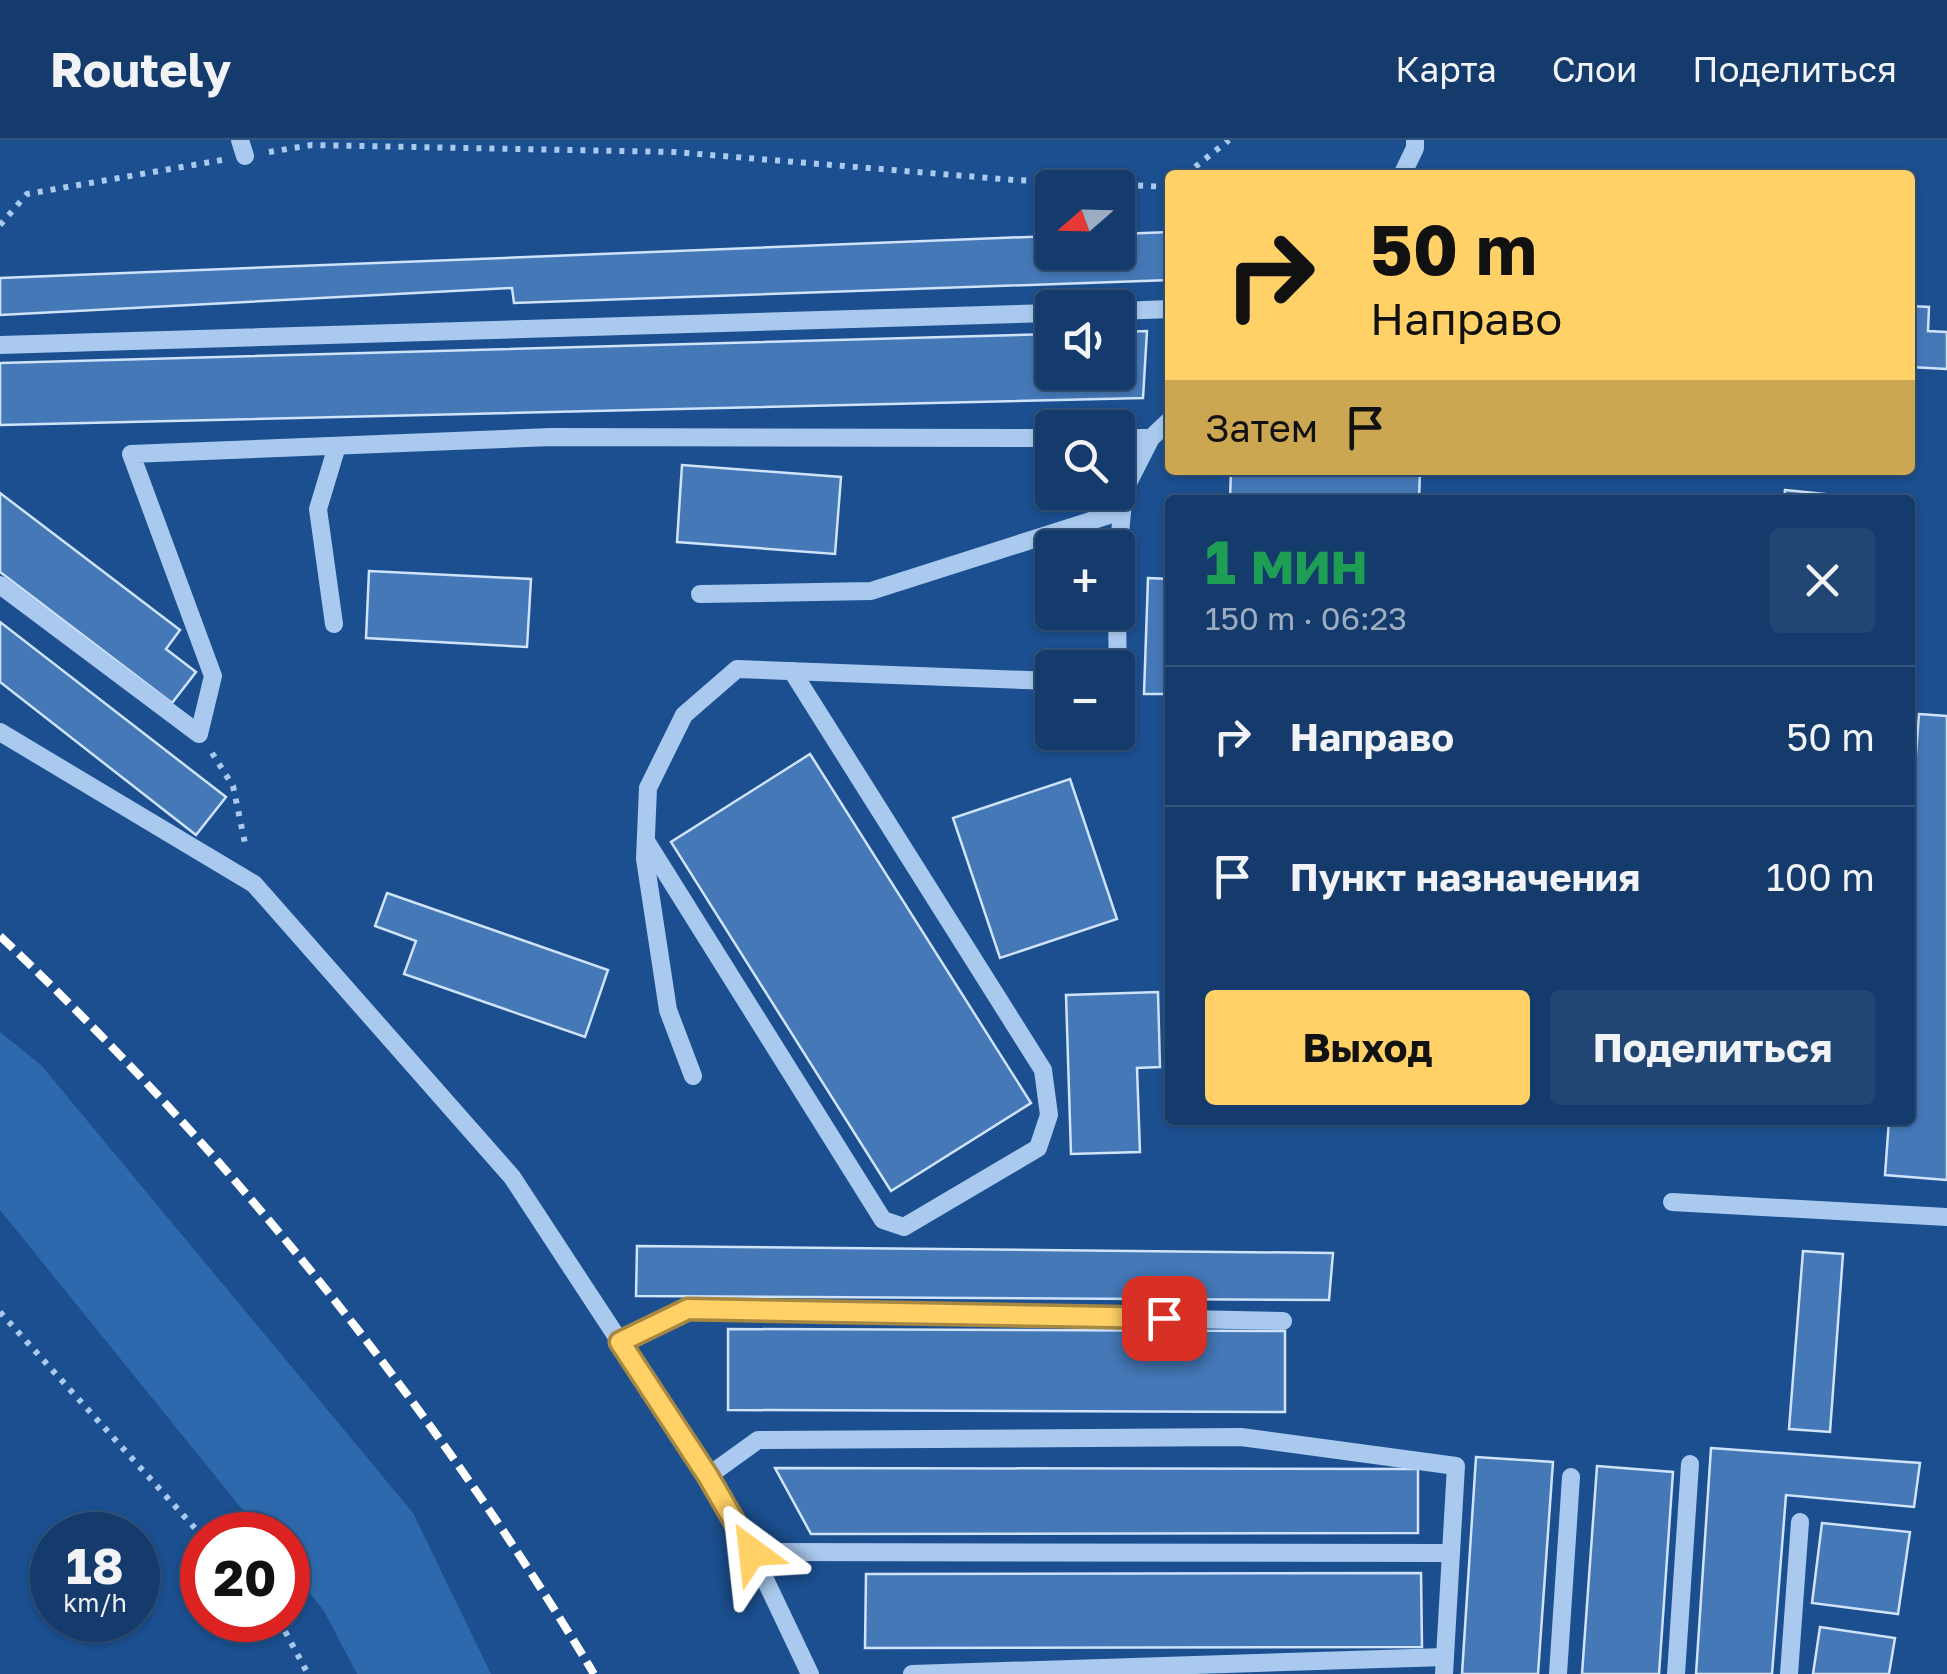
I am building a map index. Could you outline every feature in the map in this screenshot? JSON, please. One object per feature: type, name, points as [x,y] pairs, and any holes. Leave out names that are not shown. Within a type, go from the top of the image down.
[{"type":"lane","points":[[1404,170],[1415,140]]},
{"type":"lane","points":[[1135,310],[1165,309]]},
{"type":"lane","points":[[0,345],[1035,312]]},
{"type":"lane","points":[[1120,530],[1124,491],[1151,438],[1165,425]]},
{"type":"lane","points":[[0,585],[200,734],[213,676],[131,454],[552,437],[1035,438]]},
{"type":"lane","points":[[1135,438],[1151,438]]},
{"type":"lane","points":[[334,624],[318,509],[337,446]]},
{"type":"lane","points":[[700,594],[871,591],[1122,511]]},
{"type":"lane","points":[[693,1076],[668,1010],[645,859],[648,788],[684,715],[737,669],[1035,680]]},
{"type":"lane","points":[[646,841],[883,1220],[904,1227],[1038,1148],[1050,1115],[1042,1070],[792,671]]},
{"type":"lane","points":[[0,732],[254,884],[512,1177],[708,1476],[752,1552],[810,1674]]},
{"type":"lane","points":[[1672,1202],[1947,1216]]},
{"type":"lane","points":[[620,1342],[688,1309],[1284,1321]]},
{"type":"lane","points":[[708,1476],[758,1440],[1241,1437],[1456,1466],[1444,1666],[912,1674]]},
{"type":"lane","points":[[1676,1674],[1690,1464]]},
{"type":"lane","points":[[1558,1674],[1571,1477]]},
{"type":"lane","points":[[1789,1674],[1800,1522]]},
{"type":"lane","points":[[752,1552],[1451,1553]]},
{"type":"path","points":[[1191,170],[1228,140]]},
{"type":"path","points":[[0,225],[27,194],[242,148],[312,144],[674,152],[1014,180],[1165,187]]},
{"type":"path","points":[[200,734],[233,786],[254,884]]},
{"type":"path","points":[[0,1312],[180,1512]]},
{"type":"path","points":[[290,1642],[308,1674]]},
{"type":"shaded area","points":[[0,1032],[41,1065],[413,1513],[491,1674],[357,1674],[324,1611],[310,1594],[310,1512],[244,1512],[0,1210]]},
{"type":"building","points":[[1165,232],[1165,280],[514,303],[512,288],[0,315],[0,278],[1035,237],[1035,270],[1135,270],[1135,233]]},
{"type":"building","points":[[1915,306],[1929,307],[1928,331],[1947,332],[1947,369],[1915,367]]},
{"type":"building","points":[[1135,331],[1147,331],[1143,398],[0,425],[0,363],[1035,334],[1035,390],[1135,390]]},
{"type":"building","points":[[682,465],[841,477],[835,554],[677,542]]},
{"type":"building","points":[[1231,475],[1420,475],[1419,495],[1230,495]]},
{"type":"building","points":[[1785,490],[1834,495],[1784,495]]},
{"type":"building","points":[[0,493],[180,630],[166,649],[196,672],[172,703],[0,572]]},
{"type":"building","points":[[369,571],[531,579],[527,647],[366,638]]},
{"type":"building","points":[[1148,578],[1165,579],[1165,694],[1144,694]]},
{"type":"building","points":[[0,622],[226,797],[196,835],[0,682]]},
{"type":"building","points":[[1919,714],[1947,716],[1947,1180],[1885,1175],[1889,1125],[1915,1125],[1915,767]]},
{"type":"building","points":[[810,754],[1031,1103],[891,1191],[671,842]]},
{"type":"building","points":[[1070,779],[1117,919],[1000,958],[953,818]]},
{"type":"building","points":[[387,893],[608,970],[585,1037],[404,974],[416,941],[375,926]]},
{"type":"building","points":[[1158,992],[1160,1067],[1137,1068],[1140,1152],[1071,1154],[1066,995]]},
{"type":"building","points":[[637,1246],[1333,1253],[1329,1300],[636,1296]]},
{"type":"building","points":[[1803,1251],[1843,1254],[1830,1432],[1789,1429]]},
{"type":"building","points":[[728,1329],[1285,1331],[1285,1412],[728,1410]]},
{"type":"building","points":[[1711,1448],[1920,1463],[1914,1507],[1786,1495],[1772,1674],[1696,1674]]},
{"type":"building","points":[[1476,1457],[1553,1462],[1538,1674],[1462,1674]]},
{"type":"building","points":[[1597,1466],[1673,1472],[1659,1674],[1582,1674]]},
{"type":"building","points":[[775,1468],[1418,1469],[1418,1533],[811,1534]]},
{"type":"building","points":[[1822,1523],[1910,1532],[1898,1614],[1812,1603]]},
{"type":"building","points":[[1421,1573],[1422,1647],[865,1648],[866,1574]]},
{"type":"building","points":[[1820,1627],[1895,1638],[1889,1674],[1813,1674]]},
{"type":"railway","points":[[0,936],[167,1105],[322,1285],[465,1475],[594,1674]]},
{"type":"route","points":[[752,1552],[708,1476],[620,1342],[688,1309],[1164,1318]]}]
